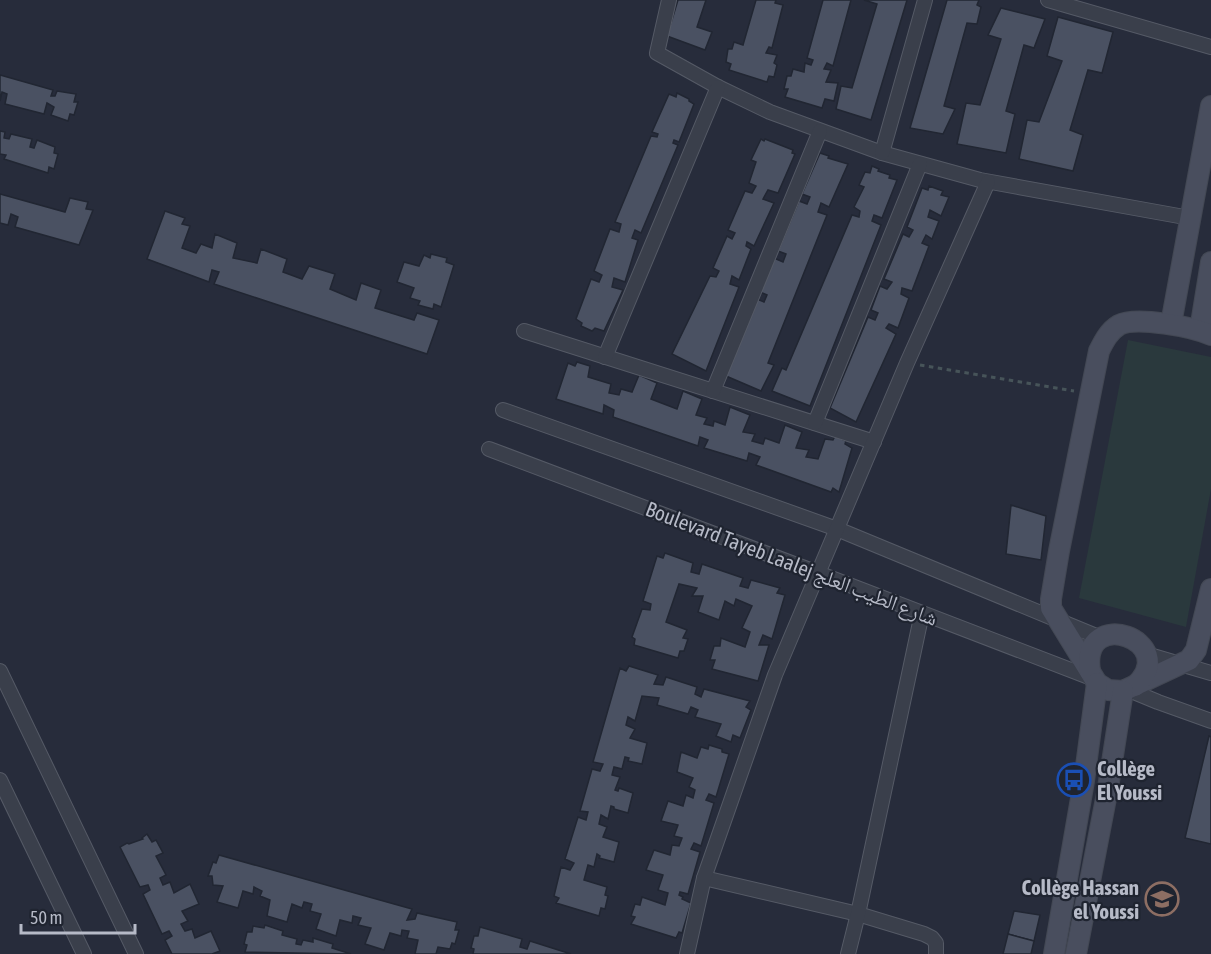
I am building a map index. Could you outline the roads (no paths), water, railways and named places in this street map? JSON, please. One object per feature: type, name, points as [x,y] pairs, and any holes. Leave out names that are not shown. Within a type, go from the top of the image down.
[{"type":"street","points":[[669,0],[657,53],[718,87],[770,112],[882,153],[987,182],[1190,218]]},
{"type":"street","points":[[882,153],[925,0]]},
{"type":"street","points":[[1048,0],[1211,47]]},
{"type":"street","points":[[605,357],[718,87]]},
{"type":"street","points":[[1171,324],[1211,106]]},
{"type":"street","points":[[713,391],[820,131]]},
{"type":"street","points":[[815,423],[920,164]]},
{"type":"street","points":[[687,954],[704,878],[775,675],[907,363],[987,182]]},
{"type":"street","points":[[1210,595],[1196,650],[1189,660],[1129,689],[1108,690],[1094,678],[1051,608],[1100,351],[1107,335],[1126,322],[1171,324],[1206,333],[1211,262]]},
{"type":"street","points":[[524,331],[874,442]]},
{"type":"street","name":"Boulevard Tayeb Laalej شارع الطيب العلج","points":[[503,410],[837,529],[1101,638]]},
{"type":"street","name":"Boulevard Tayeb Laalej شارع الطيب العلج","points":[[489,449],[1094,678]]},
{"type":"street","points":[[848,954],[922,613]]},
{"type":"street","points":[[1054,954],[1084,781],[1094,678],[1089,662],[1090,653],[1101,638],[1118,633],[1136,639],[1146,654],[1145,672],[1129,689],[1076,954]]},
{"type":"street","points":[[1146,654],[1211,673]]},
{"type":"street","points":[[0,671],[136,954]]},
{"type":"street","points":[[1129,689],[1211,721]]},
{"type":"street","points":[[0,780],[84,954]]},
{"type":"street","points":[[704,878],[858,914],[932,938],[936,943],[936,954]]},
{"type":"place","name":"Collège El Youssi","points":[[1074,780]]},
{"type":"place","name":"Collège Hassan el Youssi","points":[[1162,899]]}]
